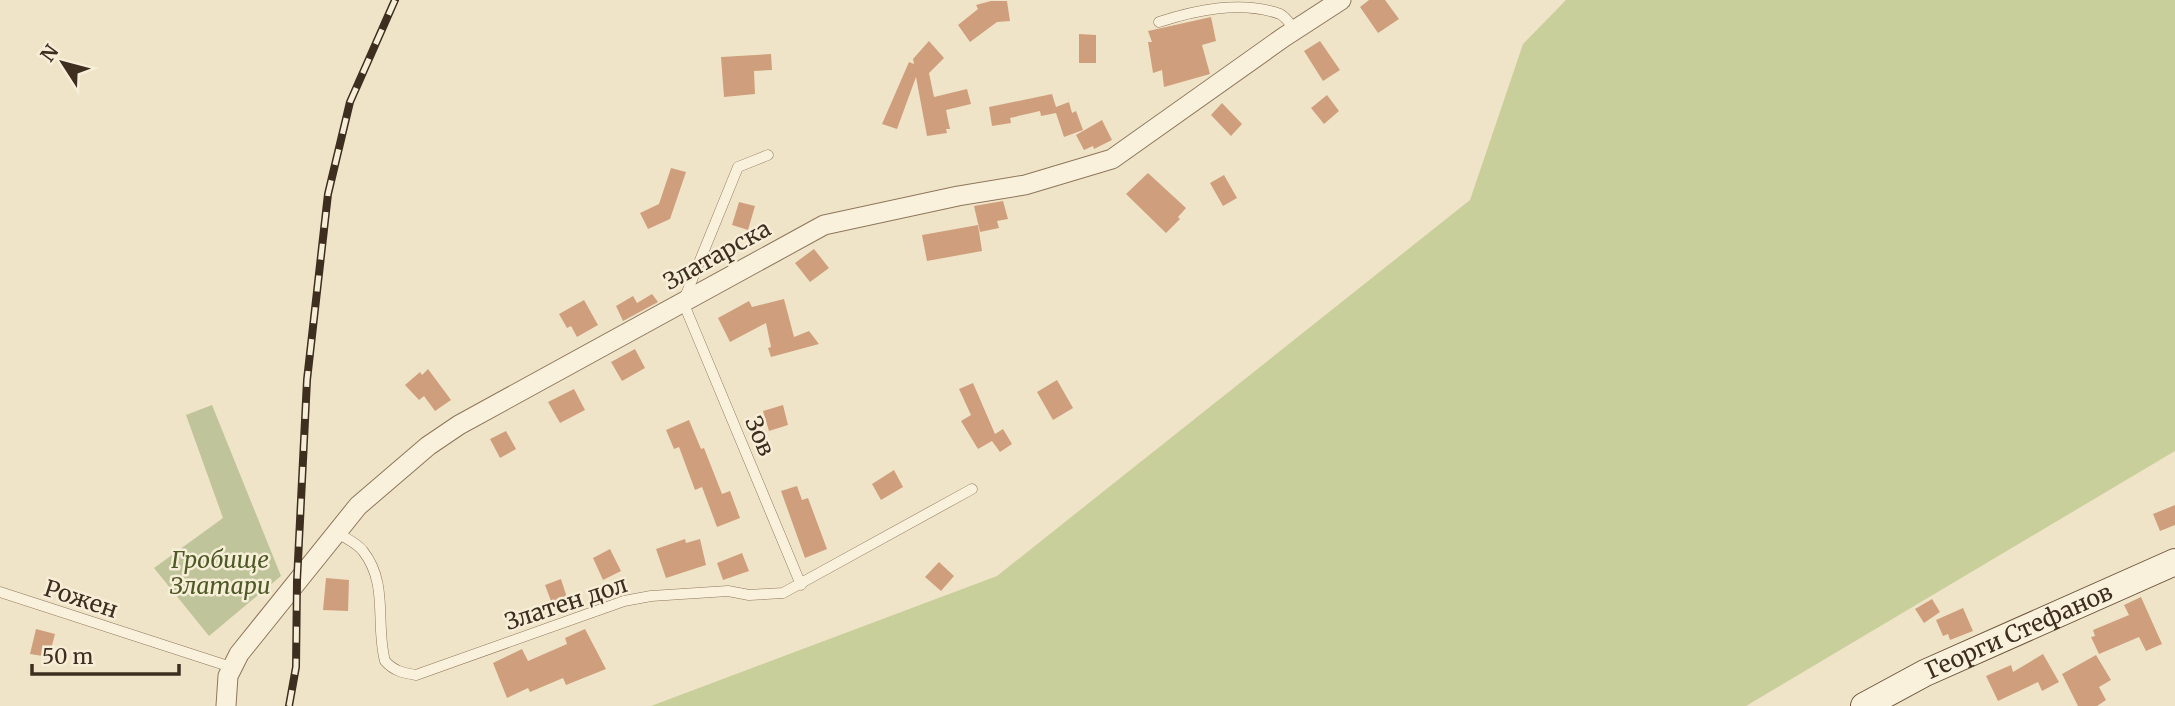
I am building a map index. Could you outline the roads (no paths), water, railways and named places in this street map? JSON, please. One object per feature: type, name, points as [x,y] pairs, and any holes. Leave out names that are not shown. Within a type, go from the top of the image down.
[{"type":"street","name":"Златарска","points":[[226,706],[231,667],[243,648],[358,506],[383,482],[459,425],[824,225],[1025,184],[1111,159],[1341,0]]},
{"type":"street","name":"Георги Стефанов","points":[[1864,706],[1946,664],[2175,562]]},
{"type":"lane","points":[[1159,22],[1201,8],[1242,5],[1282,14],[1295,30]]},
{"type":"lane","points":[[683,302],[738,167],[768,155]]},
{"type":"lane","name":"Зов","points":[[683,302],[801,584]]},
{"type":"lane","name":"Златен дол","points":[[336,533],[362,550],[374,570],[380,587],[385,662],[391,669],[416,675],[624,601],[728,591],[749,595],[783,593],[972,489]]},
{"type":"lane","name":"Рожен","points":[[0,592],[231,667]]},
{"type":"railway","points":[[289,706],[296,667],[297,581],[307,380],[328,194],[350,102],[395,0]]},
{"type":"park label","name":"Гробище Златари","points":[[220,573]]}]
